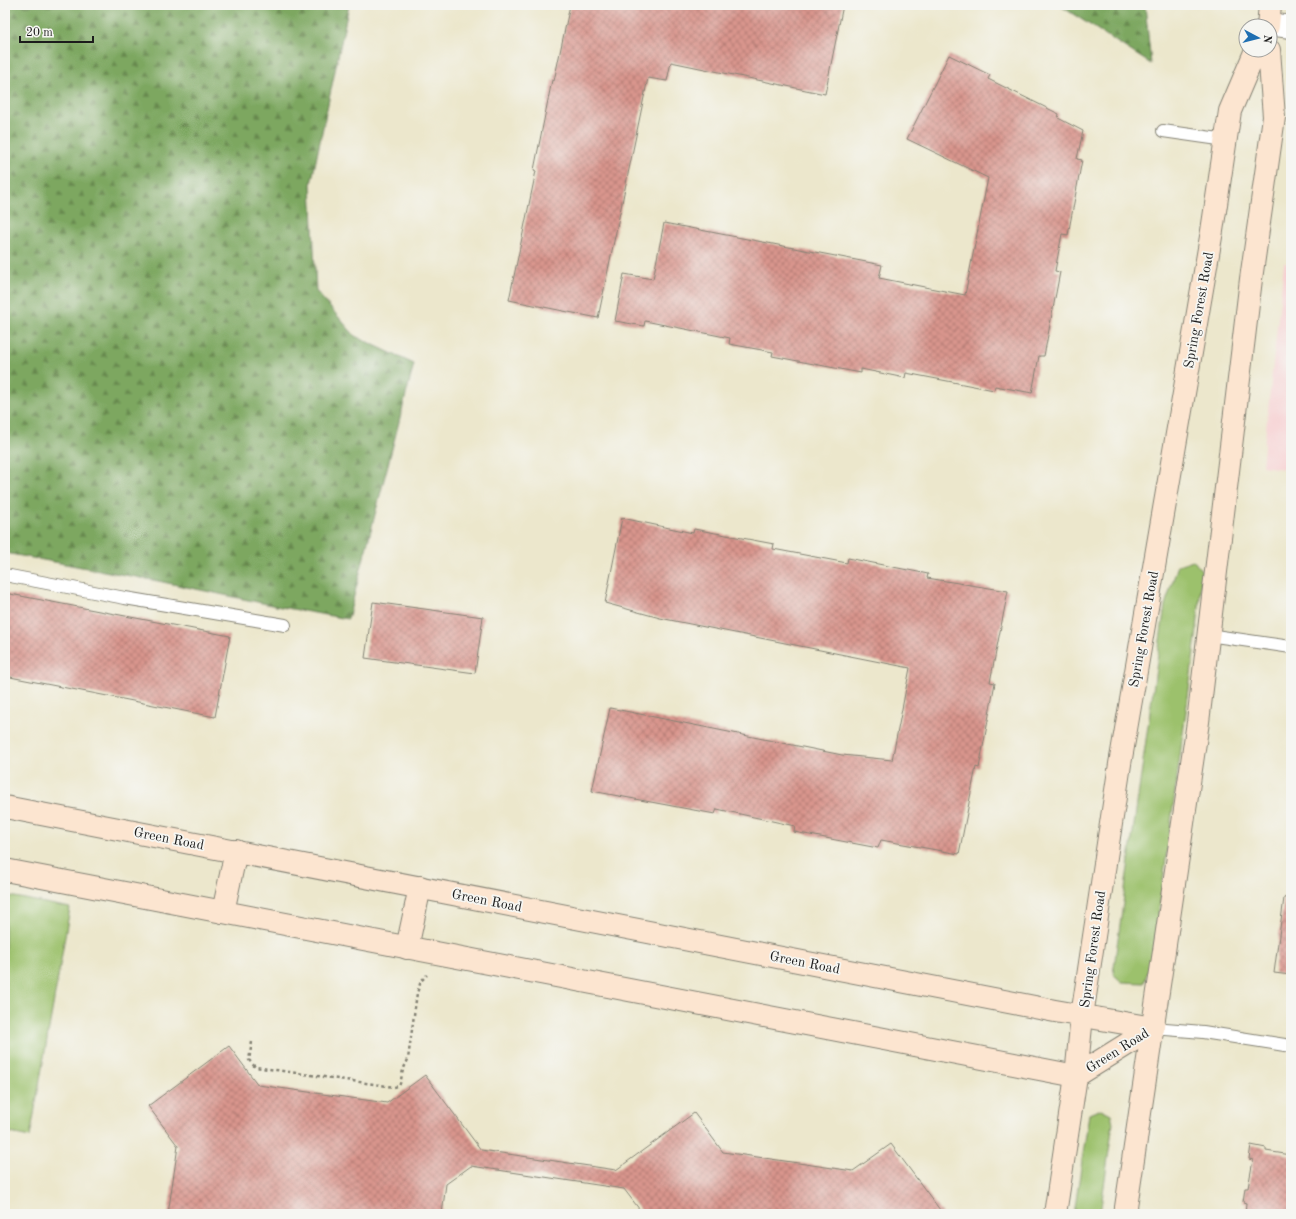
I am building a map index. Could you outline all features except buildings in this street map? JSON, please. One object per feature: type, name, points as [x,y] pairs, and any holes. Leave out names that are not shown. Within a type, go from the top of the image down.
[{"type":"street","points":[[1278,23],[1291,27]]},
{"type":"street","name":"Spring Forest Road","points":[[1055,1214],[1076,1076],[1082,1016],[1120,764],[1212,231],[1230,111],[1253,58]]},
{"type":"street","points":[[1125,1214],[1198,722],[1251,279],[1274,117],[1270,58]]},
{"type":"street","name":"Green Road","points":[[5,807],[1082,1016],[1153,1028]]},
{"type":"street","points":[[223,912],[236,851]]},
{"type":"street","name":"Green Road","points":[[5,870],[1076,1076],[1153,1028]]},
{"type":"street","points":[[407,948],[420,887]]},
{"type":"lane","points":[[1163,131],[1226,140]]},
{"type":"lane","points":[[5,575],[125,598],[285,625]]},
{"type":"lane","points":[[1208,635],[1291,647]]},
{"type":"lane","points":[[1153,1028],[1203,1032],[1291,1046]]},
{"type":"path","points":[[252,1042],[249,1060],[255,1067],[386,1086],[399,1086],[402,1081],[403,1070],[408,1059],[417,993],[421,981],[428,974],[432,974]]},
{"type":"shaded area","points":[[1284,263],[1291,264],[1291,470],[1262,466]]},
{"type":"green space","points":[[5,5],[349,5],[311,184],[316,291],[355,336],[414,364],[348,619],[281,607],[158,581],[5,553]]},
{"type":"green space","points":[[1059,5],[1145,5],[1151,64]]},
{"type":"green space","points":[[1193,560],[1202,571],[1197,630],[1153,955],[1144,983],[1122,982],[1113,974],[1165,605],[1178,565]]},
{"type":"green space","points":[[5,895],[70,908],[30,1137],[5,1132]]},
{"type":"green space","points":[[1101,1109],[1111,1114],[1113,1123],[1100,1214],[1074,1214],[1089,1114]]}]
